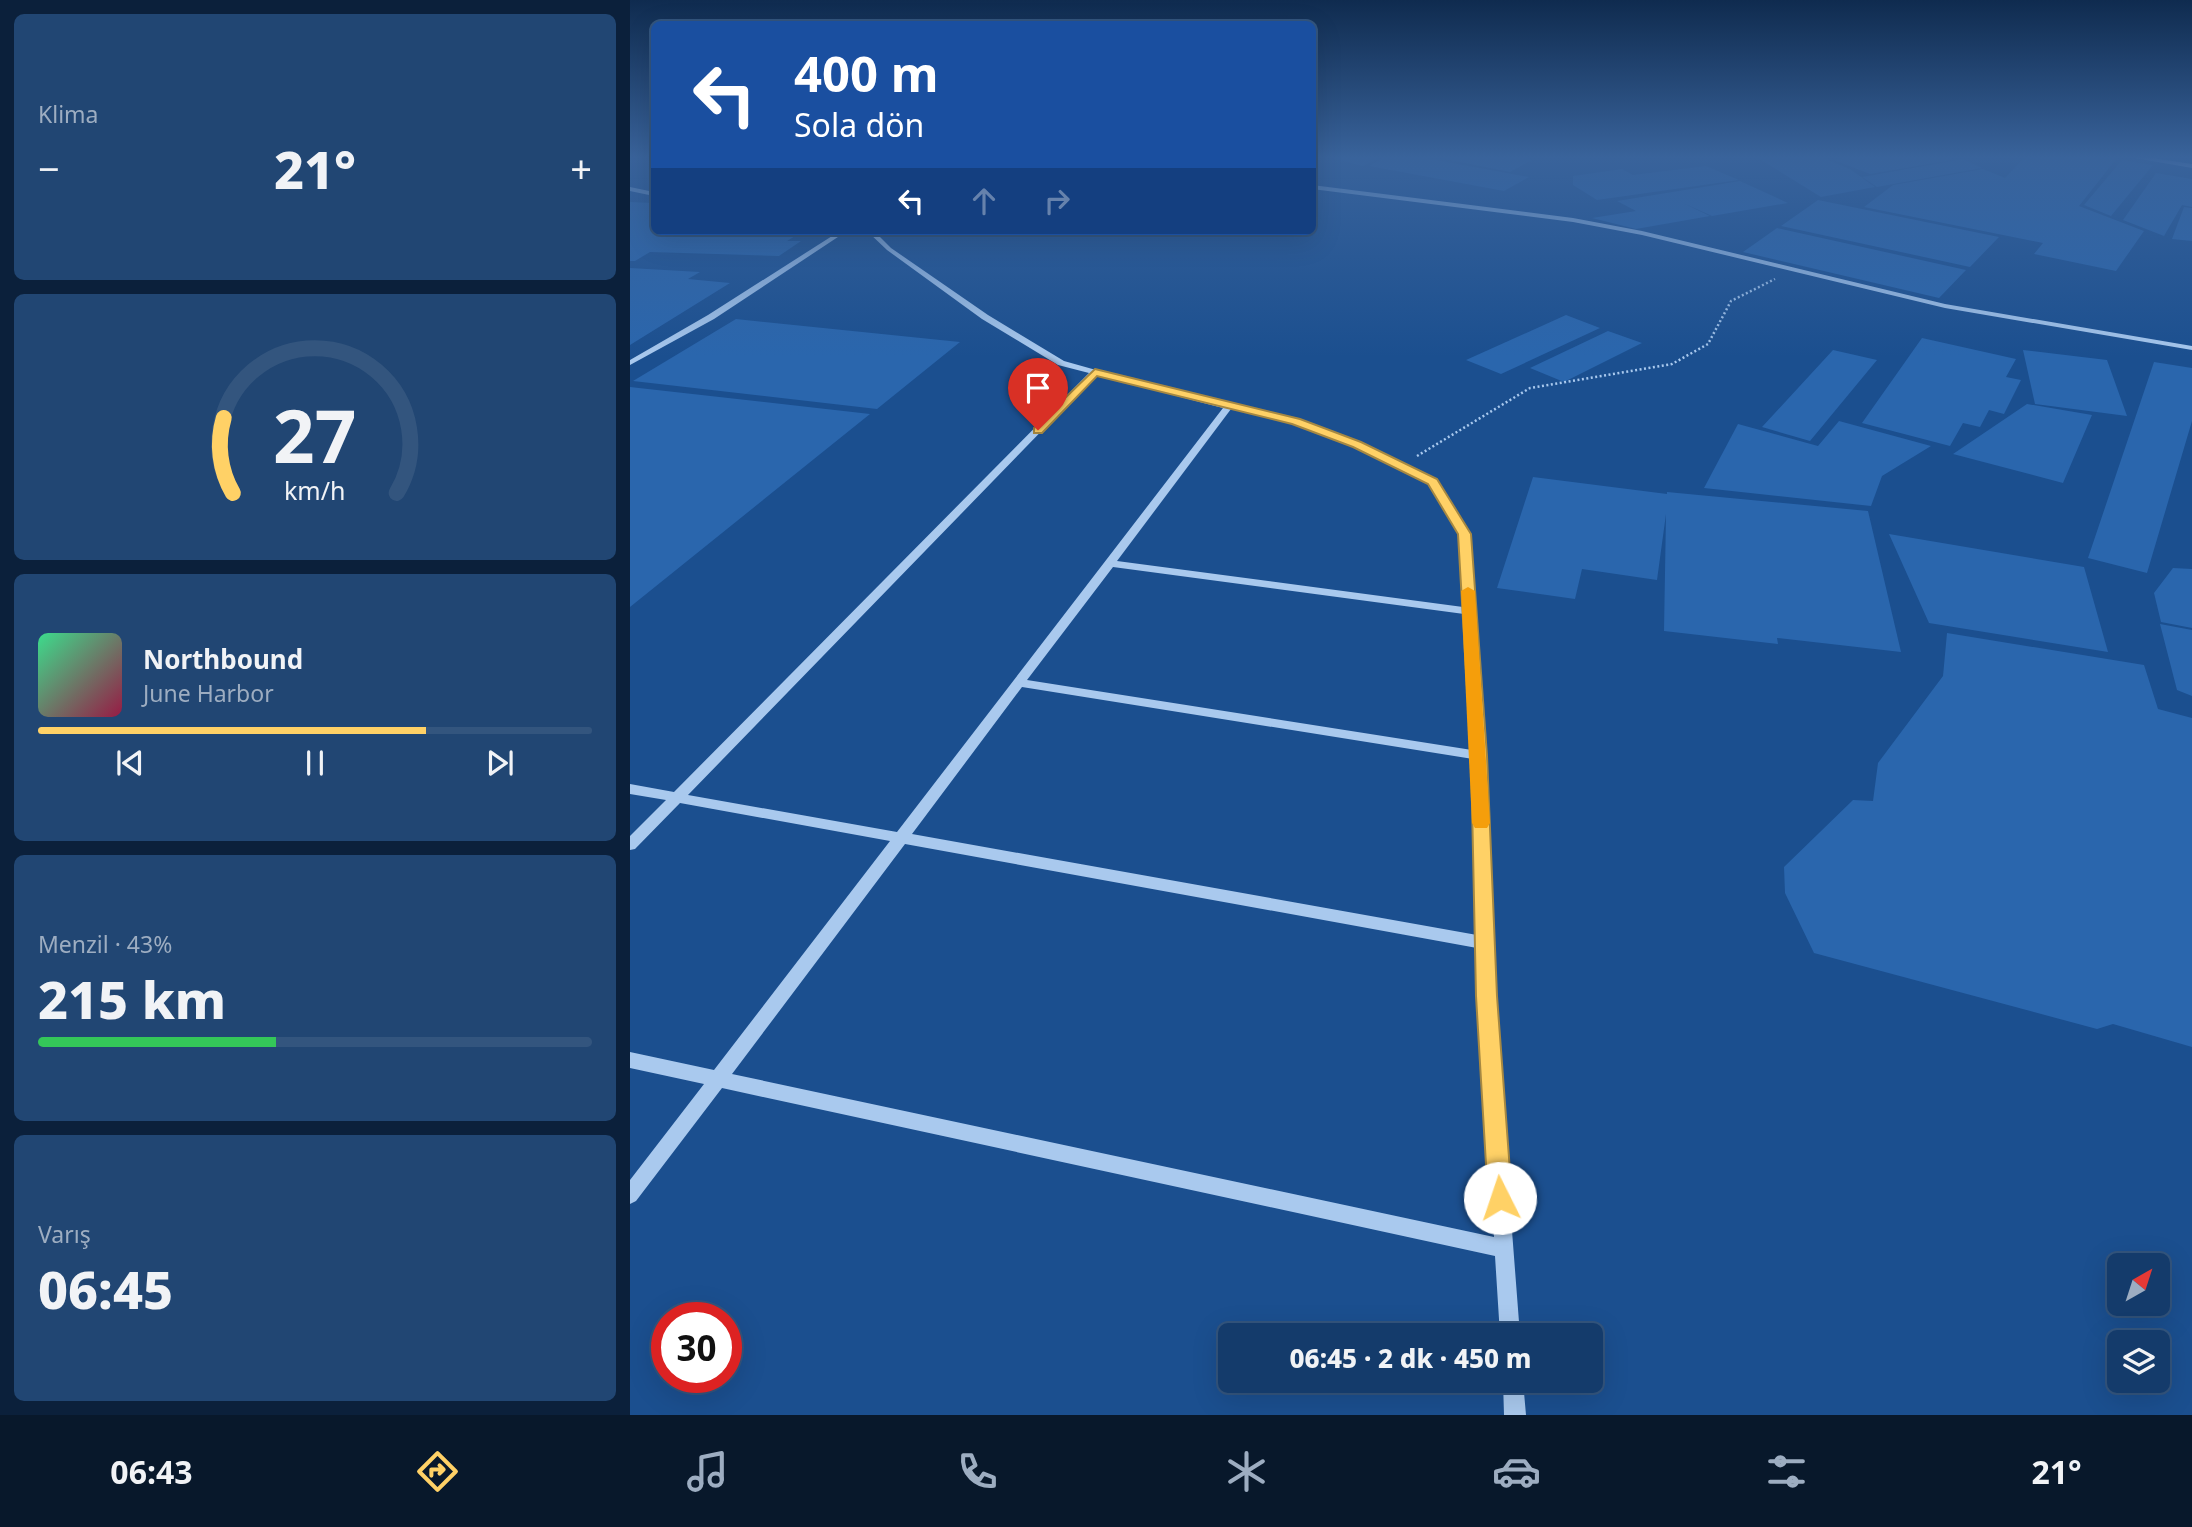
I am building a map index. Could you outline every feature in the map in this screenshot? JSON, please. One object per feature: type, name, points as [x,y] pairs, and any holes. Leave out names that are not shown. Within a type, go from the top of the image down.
[{"type":"street","points":[[1595,224],[1945,306],[2192,348]]},
{"type":"street","points":[[630,363],[710,317],[838,235]]},
{"type":"street","points":[[874,235],[889,249],[985,317],[1062,363],[1296,422],[1357,444],[1432,481],[1464,534],[1479,756],[1485,943],[1509,1323]]},
{"type":"street","points":[[630,845],[1095,372]]},
{"type":"street","points":[[630,1195],[1229,406]]},
{"type":"street","points":[[1110,563],[1470,611]]},
{"type":"street","points":[[1019,683],[1479,756]]},
{"type":"street","points":[[630,789],[1485,943]]},
{"type":"street","points":[[630,1060],[1504,1249]]},
{"type":"street","points":[[1514,1393],[1515,1415]]},
{"type":"path","points":[[1402,466],[1530,388],[1672,365],[1707,344],[1731,301],[1793,270]]},
{"type":"building","points":[[630,224],[651,224],[651,235],[797,235],[787,241],[801,241],[779,256],[650,252],[630,261]]},
{"type":"building","points":[[1616,224],[1664,224],[1636,229]]},
{"type":"building","points":[[1936,224],[1999,237],[1970,267],[1781,226]]},
{"type":"building","points":[[1949,224],[2126,224],[2144,231],[2116,271],[2034,254],[2043,243]]},
{"type":"building","points":[[2133,224],[2171,224],[2164,236]]},
{"type":"building","points":[[2178,224],[2192,224],[2192,241],[2172,239]]},
{"type":"building","points":[[1777,228],[1966,270],[1939,298],[1743,252]]},
{"type":"building","points":[[630,268],[700,272],[688,279],[730,283],[630,345]]},
{"type":"building","points":[[1566,315],[1600,328],[1501,374],[1466,360]]},
{"type":"building","points":[[736,319],[960,342],[877,409],[633,381]]},
{"type":"building","points":[[1608,331],[1642,343],[1564,382],[1530,368]]},
{"type":"building","points":[[1922,338],[2016,359],[2006,377],[2021,380],[2004,414],[1989,410],[1980,427],[1963,423],[1950,446],[1862,423]]},
{"type":"building","points":[[1833,350],[1877,360],[1810,441],[1762,427]]},
{"type":"building","points":[[2023,350],[2107,360],[2127,416],[2035,404]]},
{"type":"building","points":[[2154,362],[2192,368],[2192,421],[2147,573],[2088,558]]},
{"type":"building","points":[[630,387],[870,414],[630,607]]},
{"type":"building","points":[[2027,404],[2092,415],[2063,483],[1953,454]]},
{"type":"building","points":[[1839,421],[1931,446],[1882,476],[1871,506],[1704,488],[1738,424],[1818,446]]},
{"type":"building","points":[[1533,477],[1667,494],[1868,511],[1901,652],[1777,638],[1778,644],[1664,631],[1666,514],[1657,580],[1582,569],[1575,599],[1497,588]]},
{"type":"building","points":[[1889,534],[2084,567],[2108,652],[1929,623]]},
{"type":"building","points":[[2173,568],[2192,569],[2192,628],[2161,622],[2154,593]]},
{"type":"building","points":[[2160,624],[2192,630],[2192,696],[2177,690]]},
{"type":"building","points":[[1947,633],[2144,665],[2158,709],[2192,718],[2192,1047],[2113,1024],[2097,1029],[1814,953],[1785,893],[1784,867],[1853,800],[1873,801],[1878,763],[1943,676]]},
{"type":"slow traffic","points":[[1468,591],[1481,823]]},
{"type":"route","points":[[1038,430],[1095,372],[1158,390],[1296,422],[1357,444],[1432,481],[1464,534],[1479,756],[1486,996],[1500,1198]]}]
